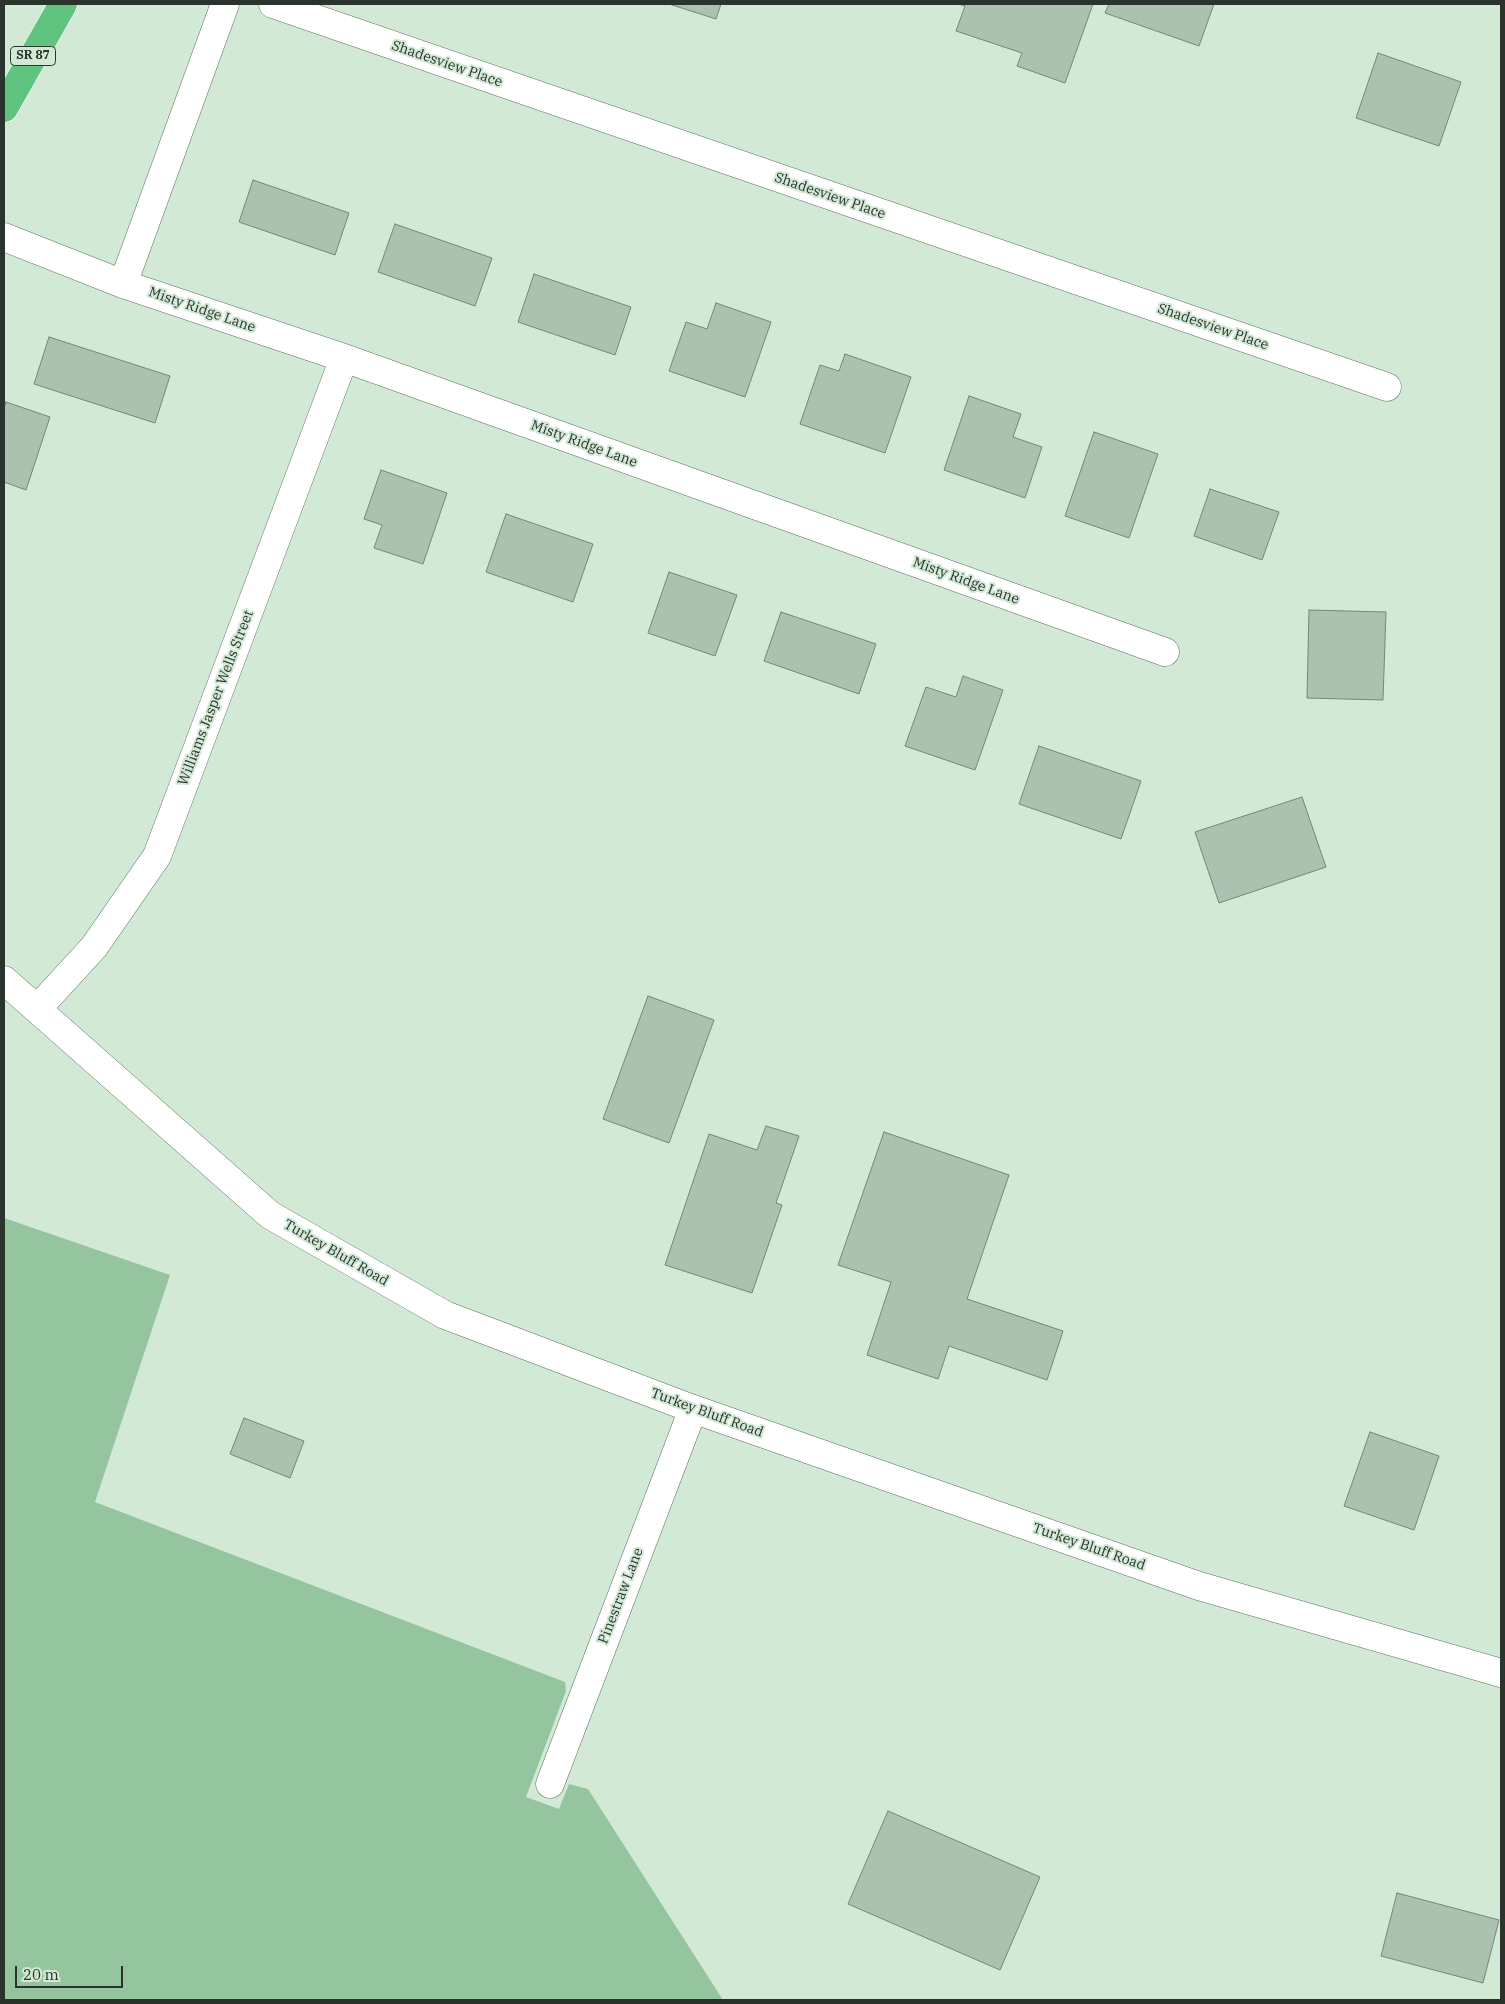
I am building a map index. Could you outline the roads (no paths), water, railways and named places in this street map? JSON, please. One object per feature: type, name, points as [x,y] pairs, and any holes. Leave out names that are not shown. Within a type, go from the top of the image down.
[{"type":"highway","name":"SR 87","points":[[4,108],[63,4]]},
{"type":"street","points":[[123,284],[226,4]]},
{"type":"street","name":"Shadesview Place","points":[[273,4],[1387,387]]},
{"type":"street","name":"Misty Ridge Lane","points":[[4,237],[123,284],[344,358],[1165,652]]},
{"type":"street","name":"Williams Jasper Wells Street","points":[[37,1009],[94,947],[157,856],[344,358]]},
{"type":"street","name":"Turkey Bluff Road","points":[[4,980],[270,1215],[444,1315],[692,1409],[1198,1586],[1501,1673]]},
{"type":"street","name":"Pinestraw Lane","points":[[550,1784],[692,1409]]}]
